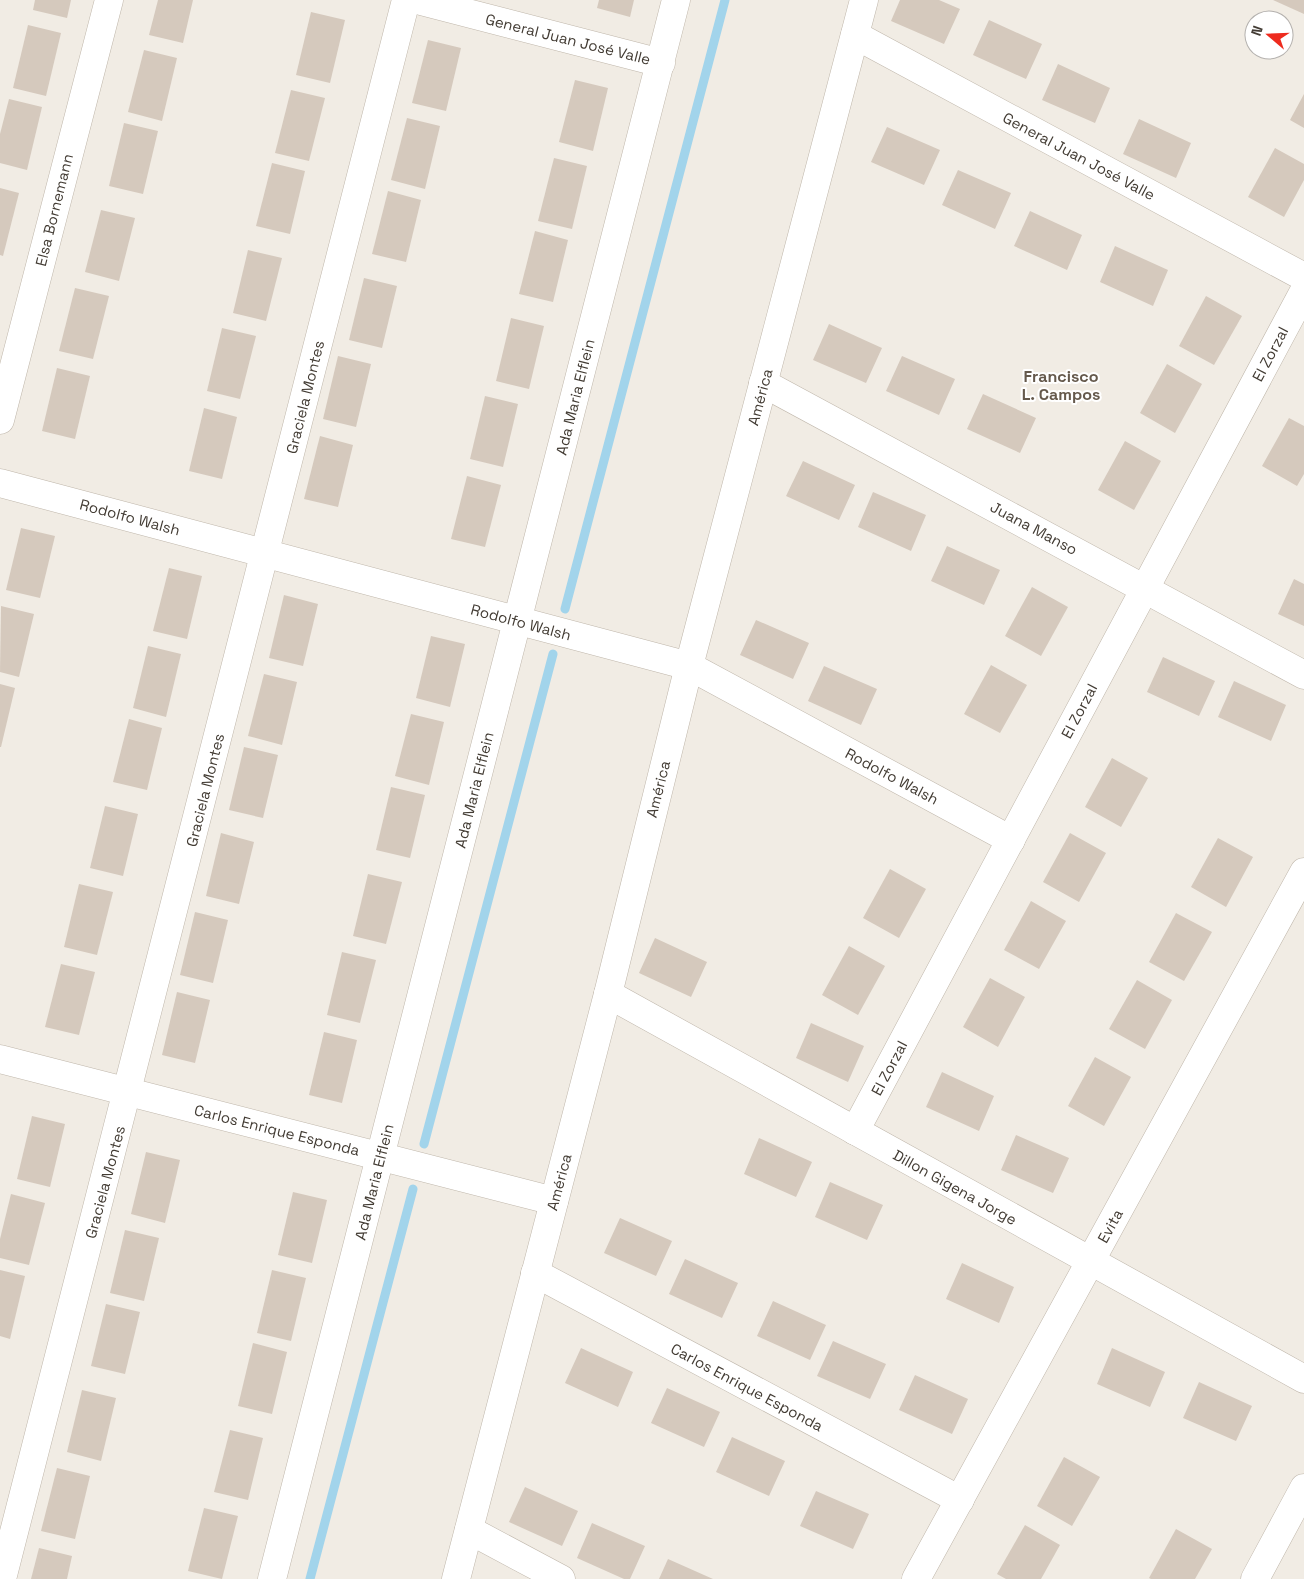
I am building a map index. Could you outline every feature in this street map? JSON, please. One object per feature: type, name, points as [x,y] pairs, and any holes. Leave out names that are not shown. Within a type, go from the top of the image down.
[{"type":"street","name":"Elsa Bornemann","points":[[0,420],[108,0]]},
{"type":"street","name":"Graciela Montes","points":[[2,1579],[406,0]]},
{"type":"street","name":"General Juan José Valle","points":[[417,0],[661,63]]},
{"type":"street","name":"Ada Maria Elflein","points":[[272,1579],[676,0]]},
{"type":"street","name":"América","points":[[456,1579],[608,994],[689,666],[864,0]]},
{"type":"street","name":"General Juan José Valle","points":[[854,35],[1304,277]]},
{"type":"street","name":"El Zorzal","points":[[855,1131],[1304,291]]},
{"type":"street","name":"Juana Manso","points":[[763,383],[1304,675]]},
{"type":"street","name":"Rodolfo Walsh","points":[[0,482],[689,666],[1011,840]]},
{"type":"street","name":"Evita","points":[[916,1579],[1304,872]]},
{"type":"street","name":"Dillon Gigena Jorge","points":[[608,994],[1304,1379]]},
{"type":"street","name":"Carlos Enrique Esponda","points":[[0,1060],[554,1201]]},
{"type":"street","name":"Carlos Enrique Esponda","points":[[535,1273],[960,1500]]},
{"type":"street","points":[[1255,1579],[1304,1488]]},
{"type":"street","points":[[469,1530],[561,1579]]},
{"type":"building","points":[[35,0],[71,0],[67,18],[33,10]]},
{"type":"building","points":[[158,0],[193,0],[183,43],[149,35]]},
{"type":"building","points":[[599,0],[634,0],[630,17],[597,8]]},
{"type":"building","points":[[900,0],[939,0],[960,9],[944,44],[891,21]]},
{"type":"building","points":[[1273,0],[1304,0],[1304,14]]},
{"type":"building","points":[[311,12],[345,20],[330,83],[296,75]]},
{"type":"building","points":[[989,20],[1042,44],[1026,79],[973,55]]},
{"type":"building","points":[[28,25],[61,33],[46,96],[13,88]]},
{"type":"building","points":[[428,40],[461,48],[446,111],[412,103]]},
{"type":"building","points":[[144,50],[177,58],[162,121],[128,112]]},
{"type":"building","points":[[1058,64],[1110,88],[1095,123],[1042,100]]},
{"type":"building","points":[[575,80],[608,88],[593,151],[559,142]]},
{"type":"building","points":[[291,90],[325,98],[309,161],[275,153]]},
{"type":"building","points":[[1304,94],[1304,128],[1290,120]]},
{"type":"building","points":[[9,99],[42,107],[27,170],[0,163],[0,134]]},
{"type":"building","points":[[407,118],[440,126],[425,189],[391,180]]},
{"type":"building","points":[[1139,119],[1191,143],[1176,178],[1123,154]]},
{"type":"building","points":[[124,123],[158,131],[143,194],[109,186]]},
{"type":"building","points":[[887,127],[940,150],[924,185],[871,162]]},
{"type":"building","points":[[1275,148],[1304,164],[1304,180],[1284,217],[1248,197]]},
{"type":"building","points":[[554,158],[587,166],[572,229],[538,221]]},
{"type":"building","points":[[272,163],[305,171],[290,234],[256,226]]},
{"type":"building","points":[[958,170],[1011,193],[995,229],[942,205]]},
{"type":"building","points":[[0,188],[19,193],[3,256],[0,255]]},
{"type":"building","points":[[388,191],[421,200],[406,262],[372,254]]},
{"type":"building","points":[[101,210],[135,218],[119,281],[85,272]]},
{"type":"building","points":[[1030,211],[1082,235],[1067,270],[1014,246]]},
{"type":"building","points":[[535,231],[568,240],[553,302],[519,294]]},
{"type":"building","points":[[1115,246],[1168,270],[1153,306],[1100,282]]},
{"type":"building","points":[[248,250],[282,258],[266,321],[233,313]]},
{"type":"building","points":[[364,278],[397,286],[382,348],[349,340]]},
{"type":"building","points":[[75,288],[109,296],[93,359],[59,351]]},
{"type":"building","points":[[1206,296],[1242,316],[1214,365],[1179,346]]},
{"type":"building","points":[[511,318],[544,326],[529,389],[496,381]]},
{"type":"building","points":[[829,324],[882,348],[866,383],[813,360]]},
{"type":"building","points":[[222,328],[256,336],[240,399],[207,391]]},
{"type":"building","points":[[338,356],[371,364],[356,427],[323,419]]},
{"type":"building","points":[[902,356],[955,379],[939,415],[886,391]]},
{"type":"building","points":[[1167,364],[1202,384],[1175,433],[1140,413]]},
{"type":"building","points":[[57,368],[90,376],[75,439],[42,431]]},
{"type":"building","points":[[983,394],[1036,418],[1020,453],[967,429]]},
{"type":"building","points":[[485,396],[518,404],[503,467],[470,459]]},
{"type":"building","points":[[204,408],[237,417],[222,479],[189,471]]},
{"type":"building","points":[[1289,418],[1304,426],[1304,474],[1297,486],[1262,466]]},
{"type":"building","points":[[320,436],[353,445],[338,507],[304,499]]},
{"type":"building","points":[[1125,441],[1161,461],[1134,510],[1098,490]]},
{"type":"building","points":[[803,461],[855,485],[839,520],[786,496]]},
{"type":"building","points":[[467,476],[501,485],[485,547],[451,539]]},
{"type":"building","points":[[873,492],[926,515],[911,551],[858,527]]},
{"type":"building","points":[[21,528],[55,536],[40,598],[6,590]]},
{"type":"building","points":[[947,546],[1000,570],[984,605],[931,581]]},
{"type":"building","points":[[169,568],[202,576],[187,639],[153,631]]},
{"type":"building","points":[[1294,579],[1304,584],[1304,626],[1278,614]]},
{"type":"building","points":[[1032,587],[1068,607],[1041,656],[1005,636]]},
{"type":"building","points":[[284,595],[318,604],[303,666],[269,658]]},
{"type":"building","points":[[1,606],[34,614],[19,677],[0,672]]},
{"type":"building","points":[[756,620],[809,643],[793,679],[740,655]]},
{"type":"building","points":[[431,636],[465,644],[450,707],[416,698]]},
{"type":"building","points":[[148,646],[181,654],[166,717],[133,708]]},
{"type":"building","points":[[1163,657],[1215,681],[1199,716],[1147,692]]},
{"type":"building","points":[[991,665],[1027,685],[1000,733],[964,714]]},
{"type":"building","points":[[824,666],[877,689],[861,725],[808,701]]},
{"type":"building","points":[[264,674],[297,682],[282,745],[248,736]]},
{"type":"building","points":[[1234,681],[1286,705],[1271,741],[1218,717]]},
{"type":"building","points":[[0,684],[15,688],[1,747],[0,747]]},
{"type":"building","points":[[411,714],[444,722],[429,785],[395,776]]},
{"type":"building","points":[[129,719],[162,728],[147,790],[113,782]]},
{"type":"building","points":[[244,747],[278,755],[263,818],[229,810]]},
{"type":"building","points":[[1112,758],[1148,778],[1121,827],[1085,807]]},
{"type":"building","points":[[391,787],[425,795],[410,858],[376,850]]},
{"type":"building","points":[[105,806],[138,814],[123,876],[90,868]]},
{"type":"building","points":[[221,833],[254,842],[239,904],[206,896]]},
{"type":"building","points":[[1070,833],[1106,853],[1079,902],[1043,882]]},
{"type":"building","points":[[1218,838],[1253,857],[1226,907],[1191,887]]},
{"type":"building","points":[[890,869],[926,889],[899,938],[863,918]]},
{"type":"building","points":[[368,874],[402,882],[386,944],[353,936]]},
{"type":"building","points":[[79,884],[113,892],[97,955],[64,947]]},
{"type":"building","points":[[1031,901],[1066,921],[1039,969],[1004,950]]},
{"type":"building","points":[[195,912],[228,920],[213,983],[180,975]]},
{"type":"building","points":[[1176,913],[1212,932],[1184,981],[1149,962]]},
{"type":"building","points":[[655,938],[707,962],[691,997],[639,973]]},
{"type":"building","points":[[849,946],[885,966],[858,1015],[822,995]]},
{"type":"building","points":[[342,952],[376,960],[360,1023],[327,1015]]},
{"type":"building","points":[[61,964],[95,972],[79,1035],[45,1027]]},
{"type":"building","points":[[990,978],[1025,997],[998,1047],[963,1027]]},
{"type":"building","points":[[1137,980],[1172,1000],[1145,1049],[1109,1029]]},
{"type":"building","points":[[177,992],[210,1000],[195,1063],[162,1055]]},
{"type":"building","points":[[811,1023],[864,1046],[848,1082],[796,1058]]},
{"type":"building","points":[[324,1032],[357,1040],[342,1103],[309,1095]]},
{"type":"building","points":[[1095,1057],[1131,1077],[1104,1126],[1068,1106]]},
{"type":"building","points":[[942,1072],[994,1096],[979,1131],[926,1107]]},
{"type":"building","points":[[32,1116],[65,1124],[50,1187],[17,1179]]},
{"type":"building","points":[[1016,1135],[1069,1158],[1053,1193],[1001,1170]]},
{"type":"building","points":[[759,1138],[812,1162],[796,1197],[744,1174]]},
{"type":"building","points":[[146,1152],[180,1160],[165,1223],[131,1214]]},
{"type":"building","points":[[830,1182],[883,1205],[867,1240],[815,1217]]},
{"type":"building","points":[[293,1192],[327,1200],[312,1263],[278,1255]]},
{"type":"building","points":[[11,1194],[45,1203],[29,1265],[0,1258],[0,1239]]},
{"type":"building","points":[[620,1218],[672,1241],[656,1276],[604,1253]]},
{"type":"building","points":[[125,1230],[159,1238],[144,1301],[110,1293]]},
{"type":"building","points":[[685,1259],[738,1283],[722,1318],[669,1294]]},
{"type":"building","points":[[962,1263],[1014,1287],[999,1323],[946,1299]]},
{"type":"building","points":[[0,1270],[25,1276],[10,1339],[0,1336]]},
{"type":"building","points":[[272,1270],[306,1278],[291,1341],[257,1333]]},
{"type":"building","points":[[773,1301],[826,1325],[810,1360],[757,1336]]},
{"type":"building","points":[[106,1304],[140,1312],[125,1374],[91,1366]]},
{"type":"building","points":[[833,1341],[886,1364],[870,1399],[817,1376]]},
{"type":"building","points":[[253,1343],[287,1352],[272,1414],[238,1406]]},
{"type":"building","points":[[581,1348],[633,1372],[618,1407],[565,1383]]},
{"type":"building","points":[[1112,1348],[1165,1372],[1150,1407],[1097,1384]]},
{"type":"building","points":[[915,1375],[968,1399],[952,1434],[899,1410]]},
{"type":"building","points":[[1199,1382],[1252,1406],[1236,1441],[1183,1418]]},
{"type":"building","points":[[667,1388],[720,1412],[704,1447],[651,1423]]},
{"type":"building","points":[[82,1390],[116,1398],[101,1461],[67,1452]]},
{"type":"building","points":[[230,1430],[263,1438],[248,1500],[214,1492]]},
{"type":"building","points":[[732,1437],[785,1461],[769,1496],[716,1472]]},
{"type":"building","points":[[1064,1457],[1100,1477],[1072,1526],[1037,1506]]},
{"type":"building","points":[[57,1468],[90,1476],[75,1539],[41,1531]]},
{"type":"building","points":[[525,1487],[578,1511],[562,1546],[509,1522]]},
{"type":"building","points":[[816,1491],[869,1514],[853,1549],[800,1526]]},
{"type":"building","points":[[204,1508],[238,1516],[222,1579],[188,1571]]},
{"type":"building","points":[[592,1523],[645,1546],[630,1579],[624,1579],[577,1558]]},
{"type":"building","points":[[1025,1525],[1060,1545],[1041,1579],[1006,1579],[997,1574]]},
{"type":"building","points":[[1176,1529],[1212,1549],[1195,1579],[1149,1578]]},
{"type":"building","points":[[39,1548],[72,1556],[67,1579],[31,1579]]},
{"type":"building","points":[[668,1559],[713,1579],[659,1579]]},
{"type":"waterway","points":[[565,609],[725,0]]},
{"type":"waterway","points":[[424,1144],[553,654]]},
{"type":"waterway","points":[[310,1579],[413,1189]]},
{"type":"district","name":"Francisco L. Campos","points":[[1061,385]]}]
